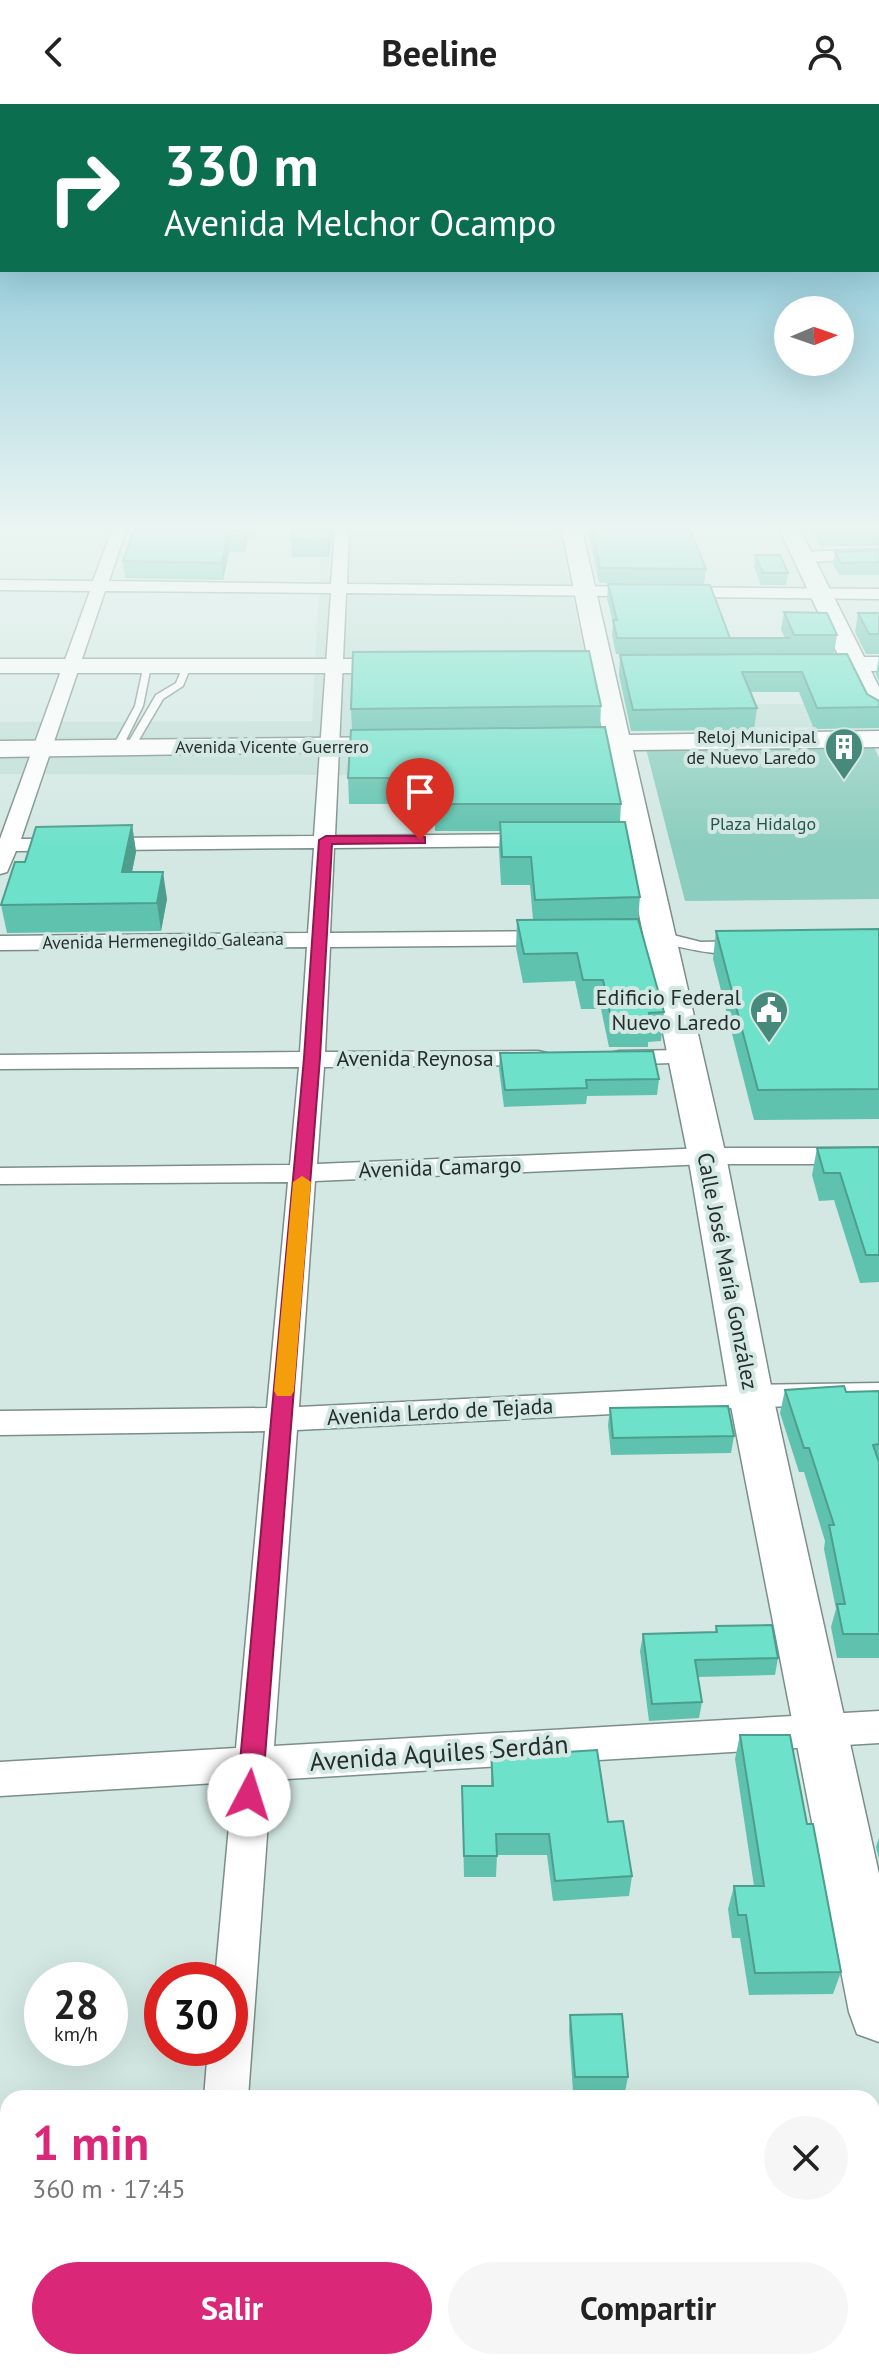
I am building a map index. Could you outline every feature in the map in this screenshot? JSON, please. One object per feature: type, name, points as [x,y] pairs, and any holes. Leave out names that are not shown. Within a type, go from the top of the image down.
[{"type":"main road","name":"Calle José María González","points":[[593,636],[620,743],[646,937],[686,1057],[751,1396],[879,2012]]},
{"type":"main road","points":[[849,636],[868,664],[879,713]]},
{"type":"main road","points":[[778,664],[868,664]]},
{"type":"main road","points":[[0,666],[429,666]]},
{"type":"main road","points":[[574,743],[879,739]]},
{"type":"main road","name":"Avenida Vicente Guerrero","points":[[0,749],[436,745]]},
{"type":"street","points":[[0,868],[4,845],[82,636]]},
{"type":"street","points":[[227,2090],[312,1058],[337,636]]},
{"type":"street","points":[[4,845],[562,840]]},
{"type":"street","points":[[646,937],[701,947],[758,946]]},
{"type":"street","name":"Avenida Hermenegildo Galeana","points":[[0,943],[568,938]]},
{"type":"street","points":[[593,1058],[686,1057]]},
{"type":"street","name":"Avenida Reynosa","points":[[0,1062],[562,1058]]},
{"type":"street","name":"Avenida Camargo","points":[[0,1176],[303,1173],[707,1156],[879,1156]]},
{"type":"street","name":"Avenida Lerdo de Tejada","points":[[0,1423],[281,1419],[751,1396],[879,1394]]},
{"type":"street","name":"Avenida Aquiles Serdán","points":[[0,1779],[879,1727]]},
{"type":"lane","points":[[124,748],[139,706],[147,666]]},
{"type":"lane","points":[[124,748],[159,697],[180,684],[187,666]]},
{"type":"shaded area","points":[[316,636],[581,636],[604,738],[607,776],[0,774],[0,722],[312,721]]},
{"type":"shaded area","points":[[684,704],[879,704],[879,727],[633,728]]},
{"type":"green space","name":"Plaza Hidalgo","points":[[874,747],[879,758],[879,899],[685,901],[646,749]]},
{"type":"building","points":[[616,636],[730,638],[617,638]]},
{"type":"building","points":[[589,651],[601,706],[351,709],[353,652]]},
{"type":"building","points":[[847,654],[867,694],[879,701],[879,707],[817,708],[802,672],[742,672],[757,708],[633,710],[620,655]]},
{"type":"building","points":[[605,727],[621,804],[434,804],[434,778],[348,778],[351,730]]},
{"type":"building","points":[[500,822],[625,822],[640,897],[535,900],[531,857],[502,857]]},
{"type":"building","points":[[132,825],[122,872],[163,872],[157,903],[1,905],[15,862],[25,862],[36,827]]},
{"type":"building","points":[[638,919],[664,1012],[649,1013],[650,1018],[611,1018],[603,980],[583,980],[577,953],[524,954],[517,920]]},
{"type":"building","points":[[879,929],[879,1089],[758,1090],[716,931]]},
{"type":"building","points":[[653,1051],[659,1079],[586,1080],[587,1088],[505,1090],[500,1053]]},
{"type":"building","points":[[879,1147],[879,1255],[866,1255],[840,1173],[824,1173],[817,1148]]},
{"type":"building","points":[[844,1386],[846,1392],[879,1391],[879,1444],[873,1445],[879,1462],[879,1634],[843,1634],[837,1604],[845,1604],[829,1525],[834,1525],[809,1448],[804,1448],[785,1390]]},
{"type":"building","points":[[728,1406],[734,1436],[613,1438],[610,1408]]},
{"type":"building","points":[[772,1625],[778,1658],[695,1660],[702,1702],[652,1704],[643,1634],[717,1632],[716,1626]]},
{"type":"building","points":[[740,1735],[790,1735],[807,1824],[813,1824],[841,1972],[755,1973],[746,1915],[738,1915],[734,1886],[764,1886]]},
{"type":"building","points":[[597,1750],[608,1822],[623,1821],[632,1876],[555,1881],[549,1834],[496,1834],[497,1856],[464,1856],[462,1786],[493,1786],[491,1752],[534,1754]]},
{"type":"building","points":[[622,2014],[628,2077],[575,2077],[570,2015]]},
{"type":"slow traffic","points":[[284,1391],[302,1182]]},
{"type":"place","name":"Reloj Municipal de Nuevo Laredo","points":[[844,781]]},
{"type":"place","name":"Edificio Federal Nuevo Laredo","points":[[769,1044]]},
{"type":"route","points":[[249,1795],[312,1058],[326,840],[420,840]]}]
